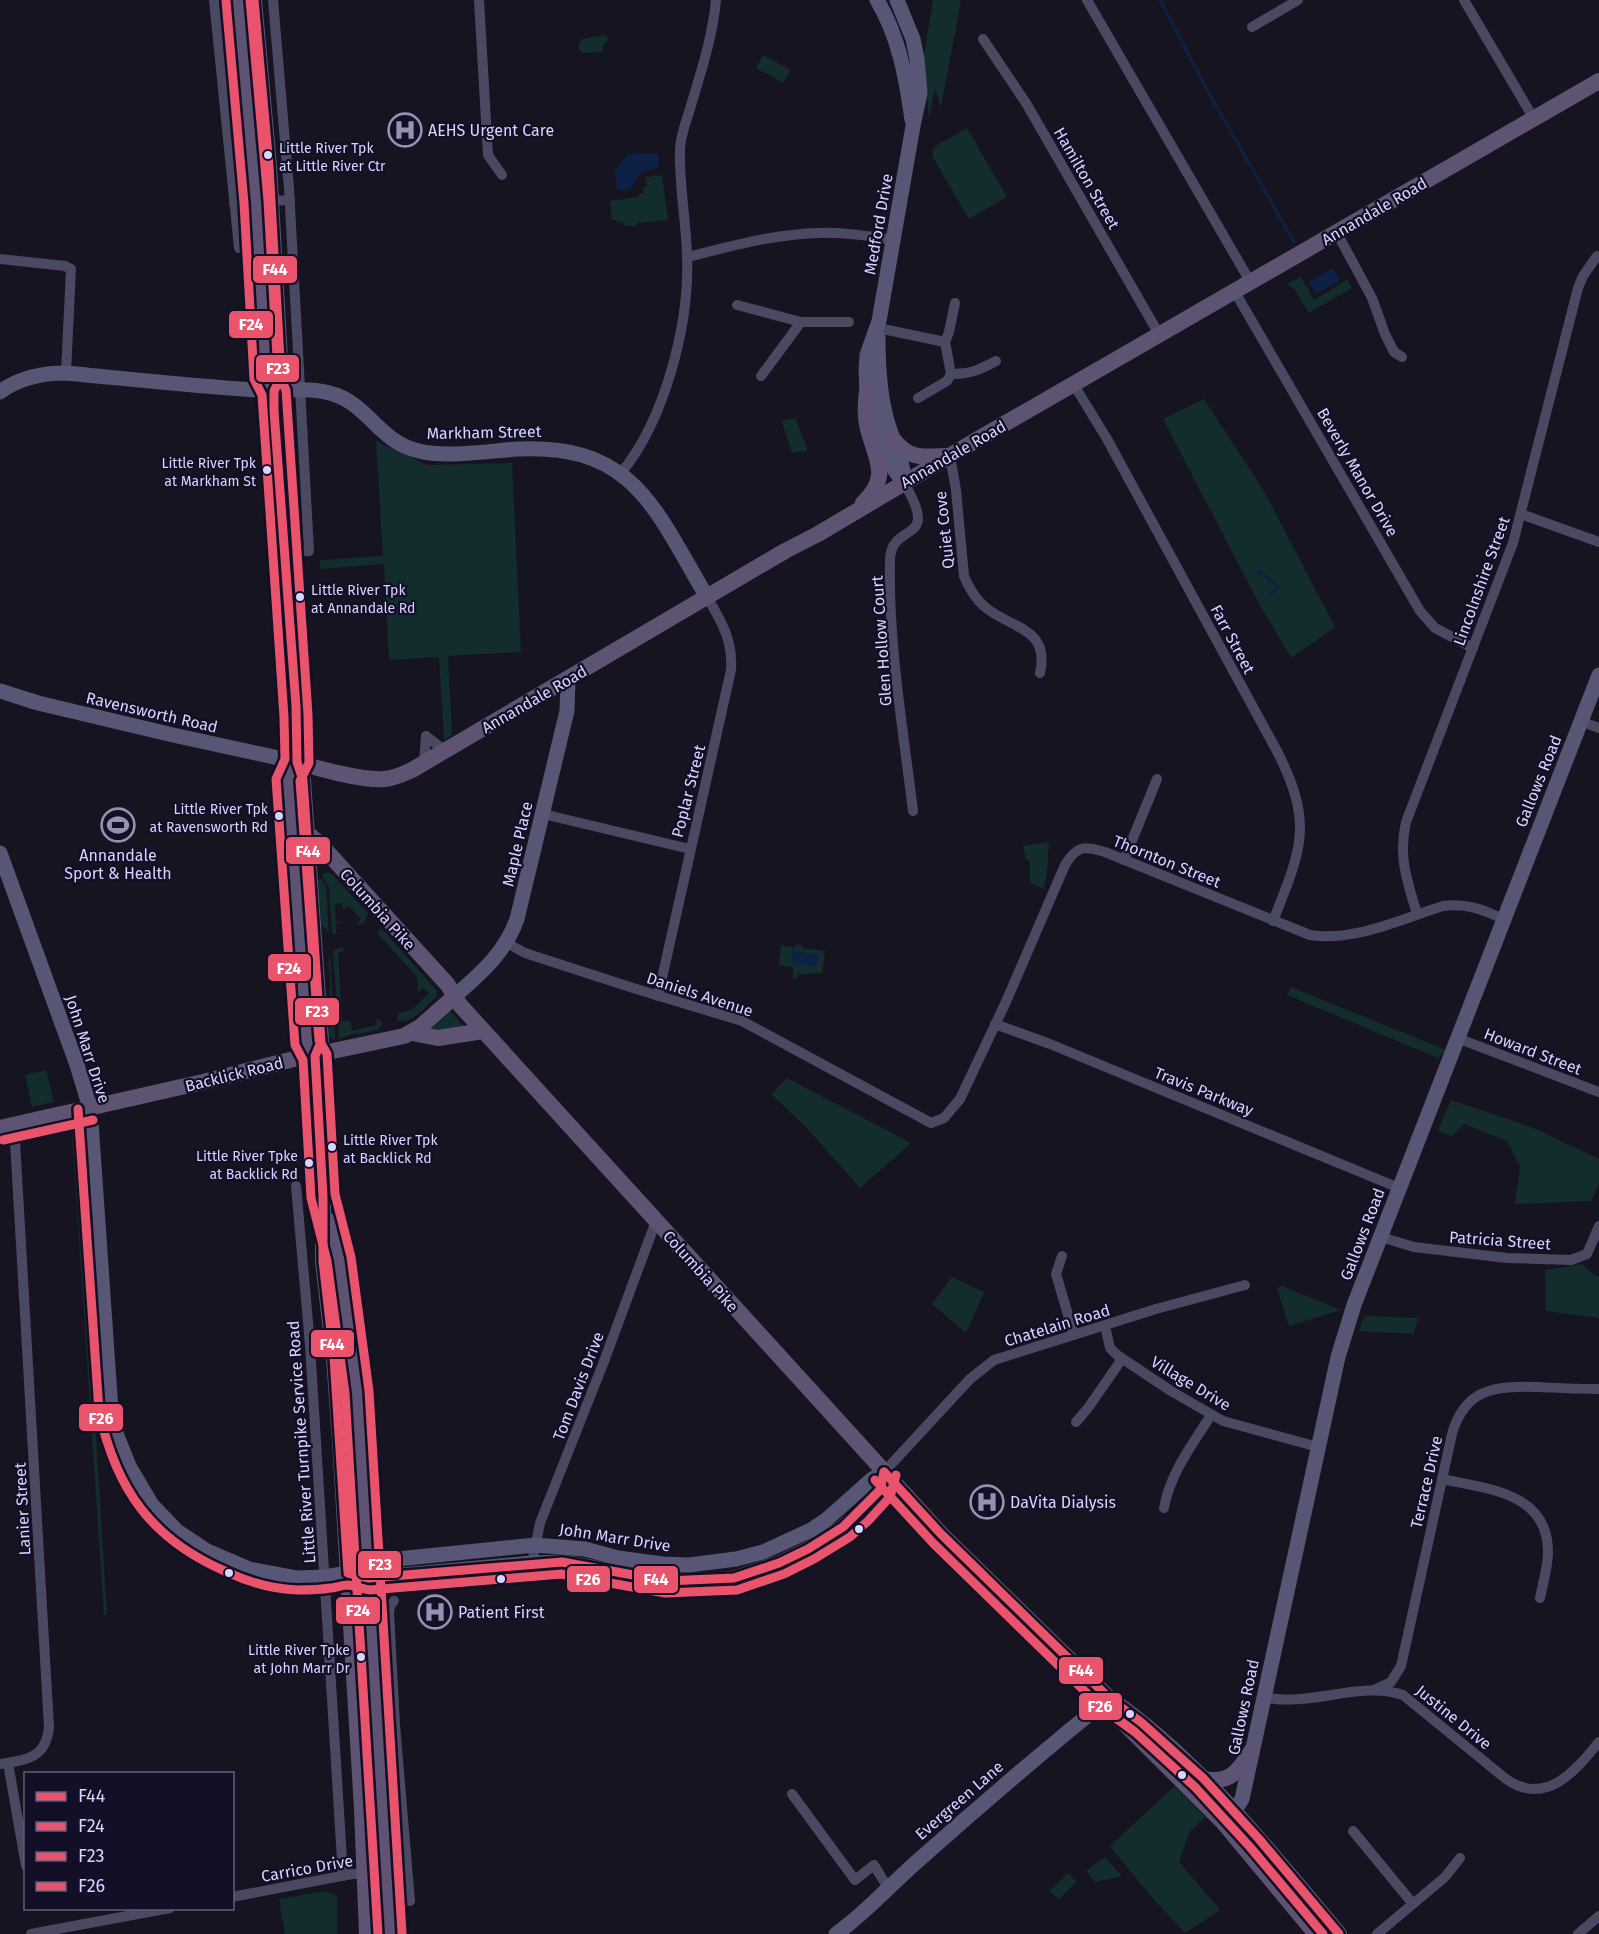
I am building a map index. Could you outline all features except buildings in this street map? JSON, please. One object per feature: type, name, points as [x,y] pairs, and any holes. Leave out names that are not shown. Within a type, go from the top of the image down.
[{"type":"main road","points":[[238,0],[263,202],[281,377],[274,391]]},
{"type":"main road","points":[[254,0],[263,202],[258,247],[266,378],[274,391],[296,716],[297,762],[303,780],[321,1042],[315,1056],[323,1196],[323,1261],[334,1358],[367,1934]]},
{"type":"main road","name":"Annandale Road","points":[[297,762],[316,768],[378,779],[400,776],[1599,81]]},
{"type":"main road","points":[[851,515],[870,496],[879,482],[879,464],[868,430],[867,391]]},
{"type":"main road","points":[[892,438],[901,449],[915,456],[950,456]]},
{"type":"main road","points":[[297,762],[288,778],[291,839],[307,1044],[315,1056]]},
{"type":"main road","name":"Columbia Pike","points":[[306,832],[319,843],[448,986],[460,1005],[483,1031],[941,1534],[1109,1698],[1141,1720],[1235,1810],[1339,1934]]},
{"type":"main road","name":"Backlick Road","points":[[7,1126],[412,1033],[455,996]]},
{"type":"main road","points":[[412,1033],[438,1038],[483,1031]]},
{"type":"main road","points":[[323,1196],[339,1259],[354,1365],[360,1428],[390,1934]]},
{"type":"main road","points":[[334,1358],[348,1415],[352,1423],[360,1428]]},
{"type":"main road","name":"Columbia Pike","points":[[1109,1698],[1122,1721],[1222,1821],[1316,1934]]},
{"type":"main road","points":[[1204,1779],[1213,1781],[1230,1778],[1239,1770],[1252,1750]]},
{"type":"street","points":[[214,0],[239,248],[258,247]]},
{"type":"street","points":[[273,0],[290,200],[309,551],[285,552]]},
{"type":"street","points":[[479,0],[488,155],[502,175]]},
{"type":"street","points":[[621,473],[637,454],[661,406],[678,342],[686,297],[688,257],[680,149],[702,71],[716,0]]},
{"type":"street","name":"Medford Drive","points":[[877,0],[899,48],[913,126]]},
{"type":"street","name":"Medford Drive","points":[[897,0],[913,39],[920,93],[878,328],[879,378],[885,414],[904,468],[904,483]]},
{"type":"street","points":[[1088,0],[1251,283]]},
{"type":"street","points":[[1252,27],[1298,0]]},
{"type":"street","points":[[1464,0],[1534,119]]},
{"type":"street","name":"Hamilton Street","points":[[982,39],[1026,103],[1160,336]]},
{"type":"street","points":[[234,203],[290,200]]},
{"type":"street","points":[[688,257],[762,239],[819,233],[864,235],[893,240]]},
{"type":"street","points":[[1337,233],[1372,298],[1384,334],[1394,352],[1402,357]]},
{"type":"street","name":"Lincolnshire Street","points":[[1417,914],[1403,867],[1404,830],[1509,556],[1578,288],[1583,276],[1597,256]]},
{"type":"street","points":[[0,259],[65,266],[71,269],[66,373]]},
{"type":"street","name":"Beverly Manor Drive","points":[[1235,292],[1420,611],[1435,628],[1473,648]]},
{"type":"street","points":[[918,398],[947,381],[951,374],[945,342],[955,303]]},
{"type":"street","points":[[737,305],[801,322],[849,322]]},
{"type":"street","points":[[760,376],[801,322]]},
{"type":"street","points":[[878,328],[945,342]]},
{"type":"street","name":"Medford Drive","points":[[878,328],[867,355],[867,391],[880,441],[891,465],[904,483]]},
{"type":"street","points":[[951,374],[975,372],[996,361]]},
{"type":"street","name":"Markham Street","points":[[0,392],[17,381],[35,375],[66,373],[274,391],[321,391],[348,401],[359,408],[387,437],[418,451],[442,453],[532,448],[560,449],[591,458],[621,473],[645,495],[707,597]]},
{"type":"street","name":"Farr Street","points":[[1074,385],[1107,439],[1274,744],[1293,783],[1298,802],[1300,837],[1297,855],[1273,921]]},
{"type":"street","name":"Quiet Cove","points":[[950,456],[956,490],[964,576],[970,589],[984,607],[1017,624],[1035,637],[1042,654],[1040,673]]},
{"type":"street","name":"Glen Hollow Court","points":[[904,483],[916,503],[919,520],[915,527],[899,539],[890,556],[895,664],[913,811]]},
{"type":"street","points":[[1521,514],[1599,542]]},
{"type":"street","name":"Poplar Street","points":[[658,996],[722,718],[732,657],[727,631],[707,597]]},
{"type":"street","name":"Gallows Road","points":[[1222,1821],[1235,1810],[1242,1799],[1318,1446],[1345,1332],[1599,675]]},
{"type":"street","name":"Maple Place","points":[[455,996],[488,966],[507,943],[518,919],[567,711],[568,679]]},
{"type":"street","name":"Ravensworth Road","points":[[5,695],[230,749],[297,762]]},
{"type":"street","points":[[1580,721],[1599,728]]},
{"type":"street","points":[[1124,860],[1157,779]]},
{"type":"street","points":[[543,814],[690,849]]},
{"type":"street","name":"Thornton Street","points":[[938,1122],[960,1099],[1065,865],[1076,851],[1089,848],[1124,860],[1310,935],[1337,937],[1350,935],[1456,904],[1478,908],[1503,919]]},
{"type":"street","name":"John Marr Drive","points":[[0,853],[77,1065],[90,1108],[111,1410],[117,1436],[129,1466],[152,1505],[177,1531],[207,1551],[259,1572],[297,1578],[324,1577],[534,1545],[585,1549],[618,1558],[663,1564],[689,1564],[736,1559],[763,1552],[811,1530],[831,1516],[870,1480],[884,1472]]},
{"type":"street","name":"Daniels Avenue","points":[[507,943],[525,953],[742,1021],[910,1113],[931,1123],[938,1122]]},
{"type":"street","name":"Travis Parkway","points":[[995,1024],[1059,1048],[1399,1188]]},
{"type":"street","name":"Howard Street","points":[[1457,1038],[1599,1092]]},
{"type":"street","name":"Lanier Street","points":[[7,1126],[49,1726],[48,1738],[42,1750],[25,1759],[4,1764],[24,1857]]},
{"type":"street","name":"Little River Turnpike Service Road","points":[[296,1186],[310,1340],[343,1876]]},
{"type":"street","name":"Tom Davis Drive","points":[[532,1563],[540,1523],[656,1221]]},
{"type":"street","name":"Patricia Street","points":[[1381,1237],[1401,1245],[1426,1249],[1507,1258],[1571,1260],[1587,1254],[1599,1226]]},
{"type":"street","points":[[1062,1256],[1056,1274],[1074,1335]]},
{"type":"street","name":"Chatelain Road","points":[[884,1472],[970,1379],[994,1360],[1156,1309],[1245,1285]]},
{"type":"street","name":"Village Drive","points":[[1104,1326],[1110,1348],[1122,1359],[1211,1415],[1241,1427],[1318,1446]]},
{"type":"street","points":[[1076,1422],[1100,1393],[1122,1359]]},
{"type":"street","name":"Terrace Drive","points":[[1401,1666],[1455,1424],[1465,1406],[1479,1394],[1508,1386],[1599,1389]]},
{"type":"street","points":[[1164,1508],[1175,1472],[1211,1415]]},
{"type":"street","name":"John Marr Drive","points":[[368,1570],[562,1562],[666,1581],[734,1578],[779,1563],[808,1549],[843,1527],[880,1490],[884,1472]]},
{"type":"street","points":[[1442,1479],[1506,1493],[1526,1504],[1534,1512],[1541,1522],[1548,1543],[1548,1560],[1540,1598]]},
{"type":"street","points":[[394,1601],[389,1609],[390,1635],[410,1901]]},
{"type":"street","points":[[1374,1690],[1391,1682],[1401,1666]]},
{"type":"street","points":[[1401,1666],[1403,1685],[1412,1700]]},
{"type":"street","name":"Justine Drive","points":[[1263,1697],[1293,1701],[1374,1690],[1393,1691],[1412,1700],[1506,1779],[1525,1789],[1541,1790],[1561,1781],[1599,1742]]},
{"type":"street","name":"Evergreen Lane","points":[[843,1932],[888,1888],[1006,1783],[1109,1698]]},
{"type":"street","points":[[792,1794],[855,1880],[874,1865],[888,1888]]},
{"type":"street","points":[[1353,1831],[1413,1904]]},
{"type":"street","points":[[1377,1934],[1444,1877],[1460,1858]]},
{"type":"street","name":"Carrico Drive","points":[[234,1897],[343,1876],[387,1873]]},
{"type":"street","points":[[31,1934],[159,1910]]},
{"type":"street","points":[[1578,1934],[1599,1916]]},
{"type":"green space","points":[[933,0],[961,0],[941,107],[935,89],[929,118],[923,60]]},
{"type":"green space","points":[[605,35],[609,40],[603,45],[601,52],[583,53],[579,50],[579,44],[583,39]]},
{"type":"green space","points":[[763,55],[789,69],[783,83],[756,68]]},
{"type":"green space","points":[[967,128],[1007,197],[969,219],[932,156],[934,147]]},
{"type":"green space","points":[[662,175],[668,220],[637,223],[637,226],[631,227],[631,225],[624,226],[623,222],[618,223],[617,220],[612,220],[610,201],[639,197],[639,194],[644,193],[643,187],[647,186],[645,177]]},
{"type":"green space","points":[[1301,277],[1314,300],[1347,280],[1352,288],[1309,313],[1295,290],[1287,284]]},
{"type":"green space","points":[[1204,399],[1264,491],[1335,627],[1291,658],[1256,598],[1163,419]]},
{"type":"green space","points":[[795,418],[807,448],[806,451],[792,453],[782,422]]},
{"type":"green space","points":[[376,441],[427,465],[512,463],[521,652],[448,656],[452,735],[444,740],[439,657],[389,660],[384,564],[320,569],[320,560],[383,556]]},
{"type":"green space","points":[[1049,842],[1044,889],[1030,883],[1030,862],[1026,859],[1023,846]]},
{"type":"green space","points":[[326,872],[332,874],[368,913],[364,923],[356,925],[361,919],[349,906],[343,910],[342,903],[335,904],[336,922],[341,923],[336,924],[336,933],[342,933],[332,934],[329,887],[322,875]]},
{"type":"green space","points":[[318,879],[326,885],[329,933],[321,924]]},
{"type":"green space","points":[[382,929],[437,991],[437,996],[408,1020],[397,1021],[398,1014],[413,1009],[429,993],[424,988],[418,992],[417,977],[379,935],[378,932]]},
{"type":"green space","points":[[796,944],[803,945],[803,948],[825,951],[822,973],[797,975],[797,979],[793,979],[793,967],[779,965],[778,973],[781,945],[795,948]]},
{"type":"green space","points":[[342,947],[345,950],[338,953],[342,1021],[350,1021],[352,1031],[377,1025],[376,1018],[382,1024],[378,1030],[356,1033],[339,1039],[333,950]]},
{"type":"green space","points":[[330,955],[335,1039],[328,1036]]},
{"type":"green space","points":[[1291,987],[1446,1050],[1438,1058],[1287,995]]},
{"type":"green space","points":[[450,1011],[466,1029],[429,1030],[431,1028]]},
{"type":"green space","points":[[46,1070],[54,1102],[32,1107],[25,1075]]},
{"type":"green space","points":[[787,1078],[911,1143],[860,1188],[806,1127],[771,1094]]},
{"type":"green space","points":[[1451,1100],[1534,1128],[1599,1159],[1599,1184],[1591,1201],[1515,1204],[1520,1167],[1507,1141],[1464,1124],[1452,1136],[1438,1131]]},
{"type":"green space","points":[[72,1135],[78,1148],[107,1615],[104,1615]]},
{"type":"green space","points":[[1582,1264],[1599,1277],[1599,1318],[1546,1311],[1545,1270]]},
{"type":"green space","points":[[952,1277],[984,1292],[966,1333],[932,1304]]},
{"type":"green space","points":[[1282,1286],[1341,1310],[1289,1326],[1277,1288]]},
{"type":"green space","points":[[1364,1316],[1418,1318],[1414,1334],[1359,1331]]},
{"type":"green space","points":[[1175,1786],[1205,1817],[1189,1833],[1179,1862],[1220,1910],[1185,1933],[1149,1894],[1110,1846]]},
{"type":"green space","points":[[1105,1857],[1122,1876],[1095,1882],[1086,1871]]},
{"type":"green space","points":[[1068,1873],[1077,1882],[1059,1899],[1049,1891]]},
{"type":"green space","points":[[325,1891],[337,1896],[337,1934],[285,1934],[279,1899]]},
{"type":"water","points":[[658,153],[659,167],[641,173],[629,190],[617,189],[615,170],[629,154]]},
{"type":"water","points":[[1333,268],[1340,280],[1316,294],[1309,282]]},
{"type":"water","points":[[793,951],[818,955],[816,967],[791,963]]},
{"type":"waterway","points":[[1160,0],[1206,88],[1294,242]]},
{"type":"waterway","points":[[1258,572],[1279,587],[1271,595]]},
{"type":"transit line","name":"F23","points":[[250,0],[268,201],[278,374],[286,390],[308,715],[309,763],[300,781],[319,1040],[327,1054],[335,1194],[351,1257],[369,1391],[402,1933]]},
{"type":"transit line","name":"F44","points":[[254,0],[269,166],[281,377],[274,391],[274,411],[296,706],[297,762],[303,780],[321,1042],[315,1056],[323,1196],[323,1261],[334,1358],[348,1573],[369,1578],[562,1562],[666,1581],[734,1578],[779,1563],[808,1549],[843,1527],[880,1490],[884,1472]]},
{"type":"transit line","name":"F24","points":[[226,1],[244,203],[254,379],[262,395],[284,717],[285,759],[276,779],[295,1045],[303,1060],[311,1198],[327,1261],[345,1393],[378,1934]]},
{"type":"transit line","name":"F26","points":[[78,1109],[99,1411],[106,1439],[127,1488],[158,1528],[201,1559],[227,1572],[261,1584],[297,1590],[348,1585],[370,1590],[561,1574],[665,1593],[737,1590],[784,1574],[850,1537],[890,1497],[896,1475]]},
{"type":"transit line","name":"F26","points":[[3,1140],[93,1120]]},
{"type":"transit line","name":"F44","points":[[884,1472],[941,1534],[1109,1698],[1142,1723],[1203,1778],[1259,1839],[1339,1934]]},
{"type":"transit line","name":"F26","points":[[875,1480],[933,1543],[1101,1707],[1135,1732],[1195,1787],[1250,1847],[1323,1934]]},
{"type":"place","name":"AEHS Urgent Care","points":[[405,130]]},
{"type":"place","name":"Little River Tpk at Little River Ctr","points":[[268,155]]},
{"type":"place","name":"Little River Tpk at Markham St","points":[[267,470]]},
{"type":"place","name":"Little River Tpk at Annandale Rd","points":[[300,597]]},
{"type":"place","name":"Little River Tpk at Ravensworth Rd","points":[[279,816]]},
{"type":"place","name":"Annandale Sport & Health","points":[[118,825]]},
{"type":"place","name":"Little River Tpk at Backlick Rd","points":[[332,1147]]},
{"type":"place","name":"Little River Tpke at Backlick Rd","points":[[309,1163]]},
{"type":"place","name":"DaVita Dialysis","points":[[987,1502]]},
{"type":"place","name":"Patient First","points":[[435,1612]]},
{"type":"place","name":"Little River Tpke at John Marr Dr","points":[[361,1657]]}]
